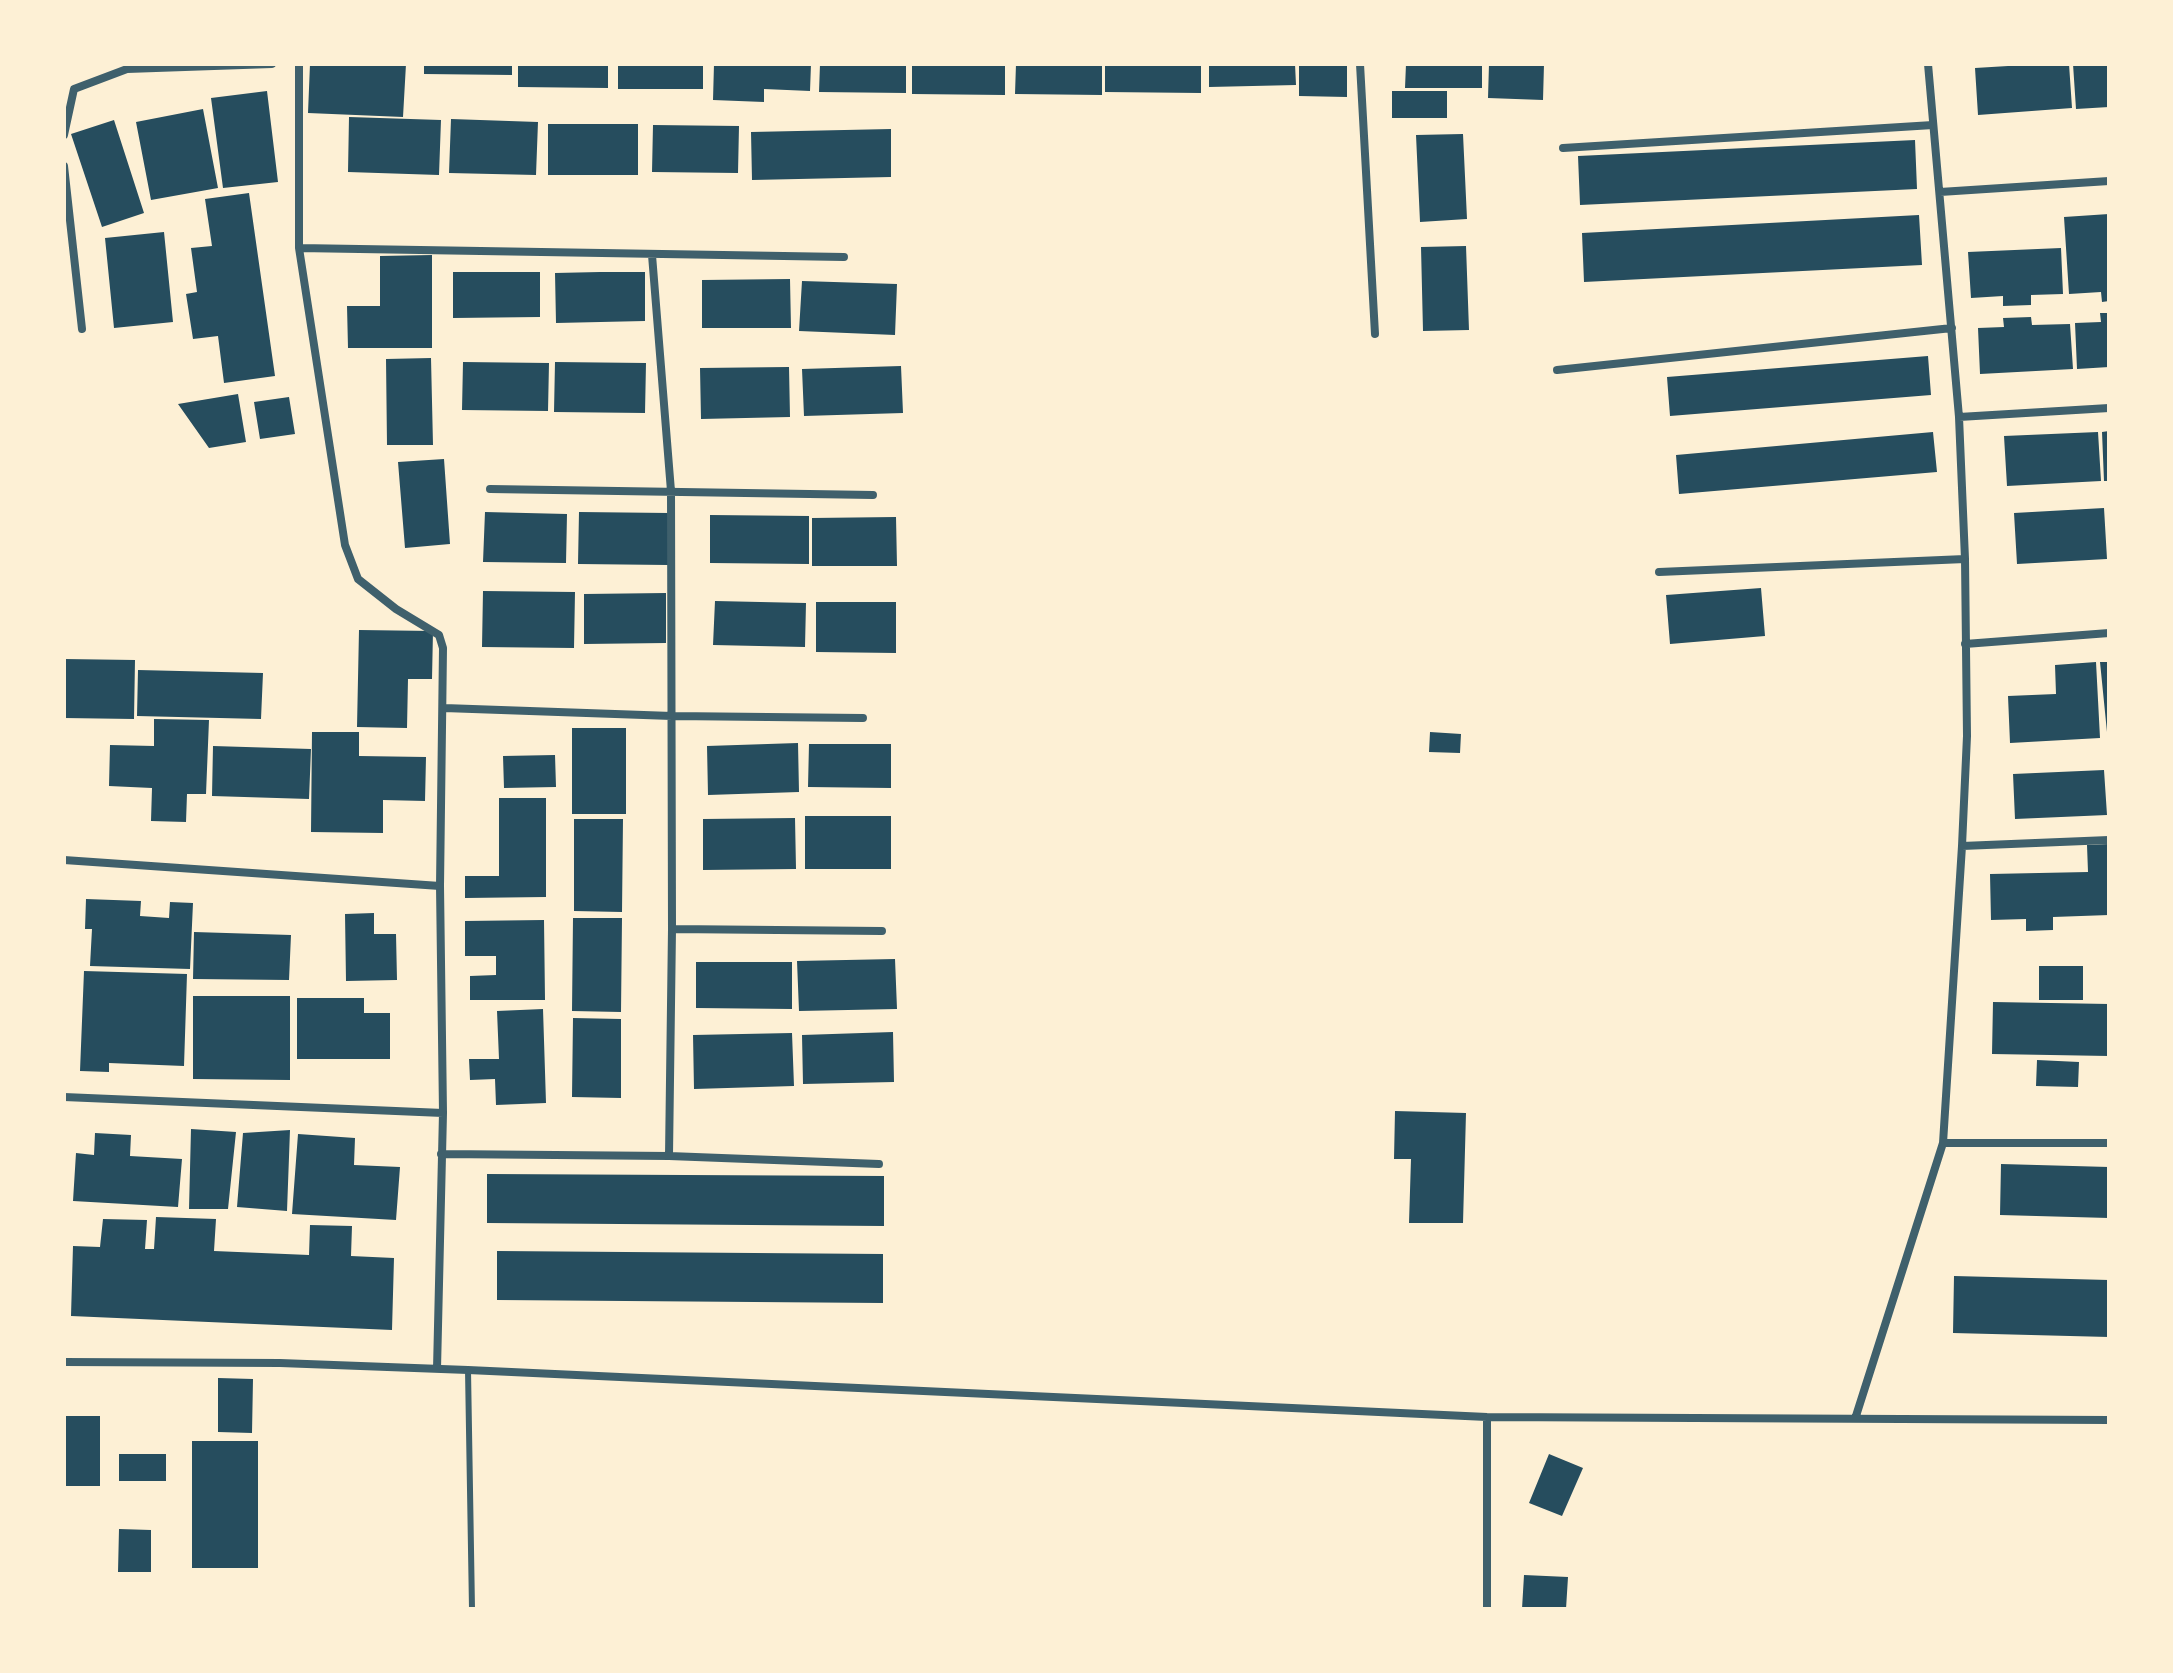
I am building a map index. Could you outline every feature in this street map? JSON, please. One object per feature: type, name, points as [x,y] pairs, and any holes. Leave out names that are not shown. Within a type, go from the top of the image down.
[{"type":"street","points":[[64,135],[74,89],[127,69],[272,64]]},
{"type":"street","points":[[299,64],[299,248],[345,545],[358,579],[396,609],[427,625],[439,635],[443,648],[440,886],[443,1113],[437,1369]]},
{"type":"street","points":[[1360,64],[1375,334]]},
{"type":"street","points":[[1855,1419],[1943,1143],[1962,846],[1967,736],[1965,559],[1959,417],[1928,64]]},
{"type":"street","points":[[1563,148],[1933,125]]},
{"type":"street","points":[[64,166],[82,329]]},
{"type":"street","points":[[1940,192],[2109,181]]},
{"type":"street","points":[[299,248],[844,257]]},
{"type":"street","points":[[652,255],[671,491],[669,1156]]},
{"type":"street","points":[[1557,370],[1952,328]]},
{"type":"street","points":[[1959,417],[2109,408]]},
{"type":"street","points":[[490,489],[873,495]]},
{"type":"street","points":[[1659,572],[1965,559]]},
{"type":"street","points":[[1965,644],[2109,633]]},
{"type":"street","points":[[444,708],[672,716],[863,718]]},
{"type":"street","points":[[1962,846],[2109,840]]},
{"type":"street","points":[[64,860],[440,886]]},
{"type":"street","points":[[672,929],[882,931]]},
{"type":"street","points":[[64,1097],[443,1113]]},
{"type":"street","points":[[1943,1143],[2109,1143]]},
{"type":"street","points":[[441,1154],[669,1156],[879,1164]]},
{"type":"street","points":[[64,1362],[280,1363],[468,1370],[1487,1417],[2109,1420]]},
{"type":"street","points":[[1487,1417],[1487,1609]]},
{"type":"lane","points":[[468,1370],[472,1609]]},
{"type":"building","points":[[310,64],[406,64],[403,117],[308,113]]},
{"type":"building","points":[[424,64],[512,64],[512,75],[424,74]]},
{"type":"building","points":[[518,64],[608,64],[608,88],[518,87]]},
{"type":"building","points":[[618,64],[703,64],[703,89],[618,89]]},
{"type":"building","points":[[714,64],[811,64],[810,91],[764,89],[764,102],[713,100]]},
{"type":"building","points":[[820,64],[906,64],[906,93],[819,92]]},
{"type":"building","points":[[912,64],[1005,64],[1005,95],[912,94]]},
{"type":"building","points":[[1016,64],[1102,64],[1102,95],[1015,94]]},
{"type":"building","points":[[1105,64],[1201,64],[1201,93],[1105,92]]},
{"type":"building","points":[[1209,64],[1295,64],[1296,85],[1209,87]]},
{"type":"building","points":[[1299,64],[1347,64],[1347,97],[1299,96]]},
{"type":"building","points":[[1406,64],[1482,64],[1482,88],[1405,88]]},
{"type":"building","points":[[1489,64],[1544,64],[1543,100],[1488,98]]},
{"type":"building","points":[[2008,64],[2069,64],[2072,108],[1978,115],[1975,68]]},
{"type":"building","points":[[2073,64],[2109,64],[2109,107],[2076,109]]},
{"type":"building","points":[[267,91],[278,182],[223,188],[211,98]]},
{"type":"building","points":[[1392,91],[1447,91],[1447,118],[1392,118]]},
{"type":"building","points":[[203,109],[218,188],[151,200],[136,122]]},
{"type":"building","points":[[349,117],[441,120],[439,175],[348,172]]},
{"type":"building","points":[[451,119],[538,122],[536,175],[449,173]]},
{"type":"building","points":[[114,120],[144,213],[102,227],[71,134]]},
{"type":"building","points":[[548,124],[638,124],[638,175],[548,175]]},
{"type":"building","points":[[653,125],[739,126],[738,173],[652,172]]},
{"type":"building","points":[[891,129],[891,177],[752,180],[751,132]]},
{"type":"building","points":[[1463,134],[1467,219],[1420,222],[1416,135]]},
{"type":"building","points":[[1915,140],[1917,189],[1580,205],[1578,156]]},
{"type":"building","points":[[249,193],[275,376],[224,383],[218,336],[193,339],[186,294],[197,292],[191,248],[212,246],[205,199]]},
{"type":"building","points":[[2109,214],[2109,301],[2102,302],[2101,292],[2069,294],[2064,217]]},
{"type":"building","points":[[1919,215],[1922,265],[1584,282],[1582,233]]},
{"type":"building","points":[[164,232],[173,322],[114,328],[105,238]]},
{"type":"building","points":[[1466,246],[1469,330],[1423,331],[1421,247]]},
{"type":"building","points":[[2061,248],[2063,294],[2031,295],[2031,305],[2003,306],[2003,296],[1971,298],[1968,252]]},
{"type":"building","points":[[432,255],[432,348],[348,348],[347,306],[380,306],[380,256]]},
{"type":"building","points":[[453,272],[540,272],[540,317],[453,318]]},
{"type":"building","points":[[645,272],[645,321],[556,323],[555,273]]},
{"type":"building","points":[[790,279],[791,328],[702,328],[702,280]]},
{"type":"building","points":[[802,281],[897,284],[895,335],[799,331]]},
{"type":"building","points":[[2100,313],[2109,313],[2109,367],[2077,369],[2075,323],[2101,322]]},
{"type":"building","points":[[2031,317],[2032,325],[2070,324],[2073,369],[1980,374],[1978,328],[2004,327],[2003,318]]},
{"type":"building","points":[[1928,356],[1931,395],[1670,416],[1667,377]]},
{"type":"building","points":[[431,358],[433,445],[387,445],[386,359]]},
{"type":"building","points":[[463,362],[549,363],[548,411],[462,410]]},
{"type":"building","points":[[555,362],[646,363],[645,413],[554,412]]},
{"type":"building","points":[[901,366],[903,413],[804,416],[802,369]]},
{"type":"building","points":[[789,367],[790,417],[701,419],[700,368]]},
{"type":"building","points":[[238,394],[246,442],[209,448],[178,404]]},
{"type":"building","points":[[289,397],[295,434],[260,439],[254,402]]},
{"type":"building","points":[[2109,431],[2109,481],[2104,481],[2102,432]]},
{"type":"building","points":[[1933,432],[1937,472],[1679,494],[1676,455]]},
{"type":"building","points":[[2098,432],[2101,481],[2007,486],[2004,436]]},
{"type":"building","points":[[444,459],[450,544],[405,548],[398,462]]},
{"type":"building","points":[[2104,508],[2107,559],[2017,564],[2014,513]]},
{"type":"building","points":[[485,512],[567,514],[566,563],[483,562]]},
{"type":"building","points":[[579,512],[669,513],[668,565],[578,564]]},
{"type":"building","points":[[710,515],[809,516],[809,564],[710,563]]},
{"type":"building","points":[[896,517],[897,566],[812,566],[812,518]]},
{"type":"building","points":[[1761,588],[1765,636],[1670,644],[1666,595]]},
{"type":"building","points":[[483,591],[575,592],[574,648],[482,647]]},
{"type":"building","points":[[666,593],[666,643],[584,644],[584,594]]},
{"type":"building","points":[[715,601],[806,603],[805,647],[713,645]]},
{"type":"building","points":[[816,602],[896,602],[896,653],[816,652]]},
{"type":"building","points":[[359,630],[433,631],[432,679],[408,679],[407,728],[357,727]]},
{"type":"building","points":[[64,659],[135,660],[134,719],[64,718]]},
{"type":"building","points":[[2096,662],[2100,738],[2010,743],[2008,696],[2056,694],[2055,665]]},
{"type":"building","points":[[2100,662],[2109,662],[2109,732],[2107,732]]},
{"type":"building","points":[[138,670],[263,673],[261,719],[137,716]]},
{"type":"building","points":[[154,719],[209,720],[206,794],[187,794],[186,822],[151,821],[152,788],[109,786],[110,745],[154,746]]},
{"type":"building","points":[[572,728],[626,728],[626,814],[572,814]]},
{"type":"building","points":[[312,732],[359,732],[359,756],[426,757],[425,801],[383,800],[383,833],[311,832]]},
{"type":"building","points":[[1430,732],[1461,734],[1460,753],[1429,752]]},
{"type":"building","points":[[798,743],[799,792],[708,795],[707,746]]},
{"type":"building","points":[[809,744],[891,744],[891,788],[808,787]]},
{"type":"building","points":[[213,746],[311,749],[309,799],[212,796]]},
{"type":"building","points":[[555,755],[556,787],[504,788],[503,756]]},
{"type":"building","points":[[2104,770],[2107,815],[2015,819],[2013,774]]},
{"type":"building","points":[[499,798],[546,798],[546,897],[465,898],[465,876],[499,876]]},
{"type":"building","points":[[805,816],[891,816],[891,869],[805,869]]},
{"type":"building","points":[[795,818],[796,869],[703,870],[703,819]]},
{"type":"building","points":[[574,819],[623,819],[622,912],[574,911]]},
{"type":"building","points":[[2109,844],[2109,915],[2053,917],[2053,930],[2026,931],[2026,919],[1991,920],[1990,874],[2088,872],[2087,845]]},
{"type":"building","points":[[86,899],[141,901],[140,916],[169,918],[170,902],[193,903],[190,969],[90,966],[92,929],[85,929]]},
{"type":"building","points":[[374,913],[374,934],[396,934],[397,980],[346,981],[345,914]]},
{"type":"building","points":[[573,918],[622,918],[621,1012],[572,1011]]},
{"type":"building","points":[[544,920],[545,1000],[470,1000],[470,976],[496,975],[496,956],[465,956],[465,921]]},
{"type":"building","points":[[194,932],[291,935],[289,980],[193,979]]},
{"type":"building","points":[[895,959],[897,1009],[799,1011],[797,961]]},
{"type":"building","points":[[696,962],[792,962],[792,1009],[696,1008]]},
{"type":"building","points":[[2039,966],[2083,966],[2083,1000],[2039,1000]]},
{"type":"building","points":[[84,971],[187,974],[184,1066],[109,1063],[109,1072],[80,1071]]},
{"type":"building","points":[[193,996],[290,996],[290,1080],[193,1079]]},
{"type":"building","points":[[297,998],[364,998],[364,1013],[390,1013],[390,1059],[297,1059]]},
{"type":"building","points":[[1993,1002],[2109,1004],[2109,1056],[1992,1054]]},
{"type":"building","points":[[543,1009],[546,1103],[496,1105],[495,1079],[470,1080],[469,1059],[499,1059],[497,1011]]},
{"type":"building","points":[[573,1018],[621,1019],[621,1098],[572,1097]]},
{"type":"building","points":[[893,1032],[894,1082],[803,1084],[802,1035]]},
{"type":"building","points":[[792,1033],[794,1086],[694,1089],[693,1035]]},
{"type":"building","points":[[2037,1060],[2079,1062],[2078,1087],[2036,1086]]},
{"type":"building","points":[[1395,1111],[1466,1113],[1463,1223],[1409,1223],[1411,1159],[1394,1159]]},
{"type":"building","points":[[191,1129],[236,1132],[228,1209],[189,1209]]},
{"type":"building","points":[[290,1130],[287,1211],[237,1207],[243,1133]]},
{"type":"building","points":[[95,1133],[131,1135],[130,1156],[182,1159],[178,1207],[73,1201],[76,1153],[94,1155]]},
{"type":"building","points":[[298,1134],[355,1138],[354,1165],[400,1167],[396,1220],[292,1214]]},
{"type":"building","points":[[2001,1164],[2109,1167],[2109,1218],[2000,1215]]},
{"type":"building","points":[[487,1174],[884,1176],[884,1226],[487,1223]]},
{"type":"building","points":[[156,1217],[216,1219],[214,1251],[309,1255],[310,1225],[352,1226],[351,1256],[394,1258],[392,1330],[71,1316],[73,1246],[100,1247],[103,1219],[147,1220],[145,1249],[154,1249]]},
{"type":"building","points":[[497,1251],[883,1254],[883,1303],[497,1300]]},
{"type":"building","points":[[1954,1276],[2109,1280],[2109,1337],[1953,1333]]},
{"type":"building","points":[[218,1378],[253,1379],[252,1433],[218,1432]]},
{"type":"building","points":[[64,1416],[100,1416],[100,1486],[64,1486]]},
{"type":"building","points":[[192,1441],[258,1441],[258,1568],[192,1568]]},
{"type":"building","points":[[119,1454],[166,1454],[166,1481],[119,1481]]},
{"type":"building","points":[[1549,1454],[1583,1468],[1562,1516],[1529,1503]]},
{"type":"building","points":[[119,1529],[151,1530],[151,1572],[118,1572]]},
{"type":"building","points":[[1524,1575],[1568,1577],[1566,1609],[1522,1609]]}]
